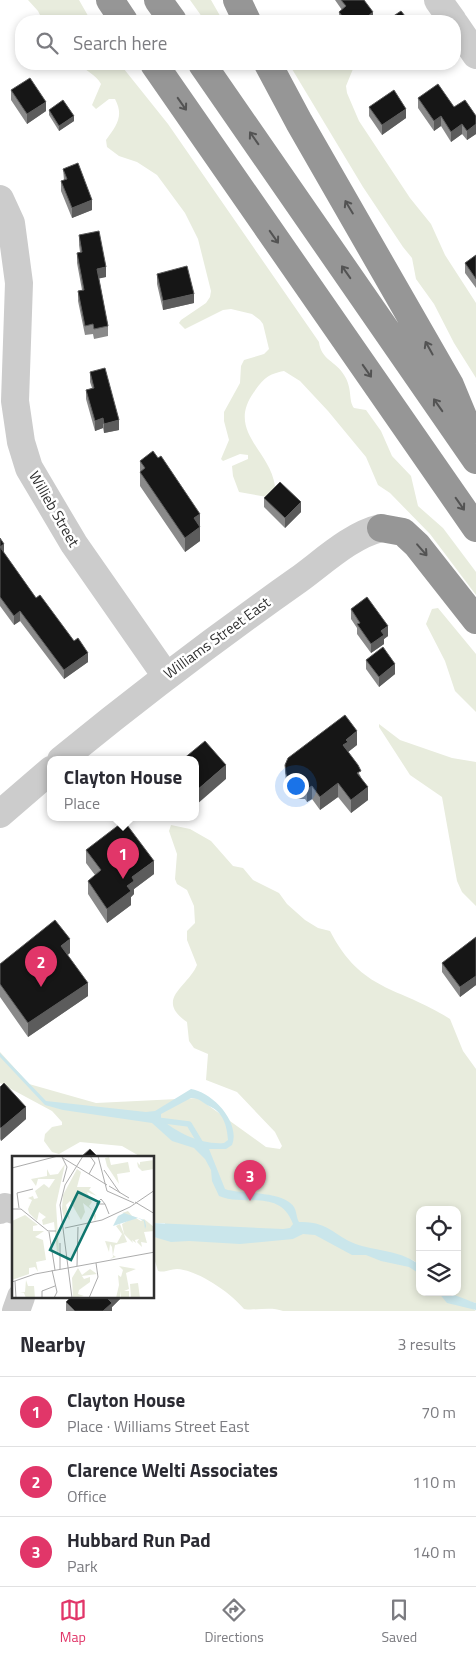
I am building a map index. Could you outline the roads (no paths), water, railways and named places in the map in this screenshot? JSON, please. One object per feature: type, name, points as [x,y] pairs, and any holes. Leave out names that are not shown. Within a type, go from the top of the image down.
[{"type":"highway","points":[[110,0],[120,15]]},
{"type":"highway","points":[[158,0],[169,15]]},
{"type":"highway","points":[[237,0],[244,15]]},
{"type":"highway","points":[[158,70],[476,528]]},
{"type":"highway","points":[[206,70],[476,458]]},
{"type":"highway","points":[[271,70],[311,144],[450,385],[466,421],[476,458]]},
{"type":"highway","points":[[381,528],[403,532],[417,545],[476,620]]},
{"type":"street","points":[[438,0],[448,15]]},
{"type":"street","points":[[461,33],[476,55]]},
{"type":"street","name":"Willieb Street","points":[[0,199],[11,223],[19,283],[15,400],[21,442],[29,468],[74,544],[166,676]]},
{"type":"street","name":"Williams Street East","points":[[66,756],[166,676],[348,544],[366,533],[381,528]]},
{"type":"street","points":[[0,814],[47,773]]},
{"type":"street","points":[[0,1210],[5,1207],[12,1209]]},
{"type":"street","points":[[16,1311],[21,1298]]},
{"type":"water","points":[[0,1053],[46,1101],[146,1112],[155,1111],[191,1089],[199,1091],[216,1102],[229,1118],[232,1127],[234,1136],[232,1145],[226,1149],[209,1149],[225,1189],[281,1198],[294,1207],[299,1222],[318,1224],[353,1243],[406,1257],[416,1262],[416,1271],[409,1267],[381,1261],[366,1255],[352,1255],[315,1235],[303,1234],[293,1239],[240,1244],[189,1241],[171,1242],[155,1237],[155,1223],[283,1229],[290,1228],[293,1224],[287,1213],[280,1206],[271,1202],[229,1199],[219,1196],[212,1181],[211,1170],[205,1159],[194,1148],[172,1141],[152,1123],[63,1110],[45,1105],[0,1057]],"holes":[[[191,1098],[199,1099],[221,1115],[225,1124],[228,1140],[224,1143],[207,1142],[190,1137],[174,1129],[161,1119],[161,1114]]]},
{"type":"water","points":[[441,1296],[457,1296],[476,1303],[476,1310],[447,1303]]},
{"type":"waterway","points":[[157,1120],[189,1124],[201,1144]]},
{"type":"place","name":"Clayton House","points":[[123,879]]},
{"type":"place","name":"Clarence Welti Associates","points":[[41,987]]},
{"type":"place","name":"Hubbard Run Pad","points":[[250,1201]]}]
